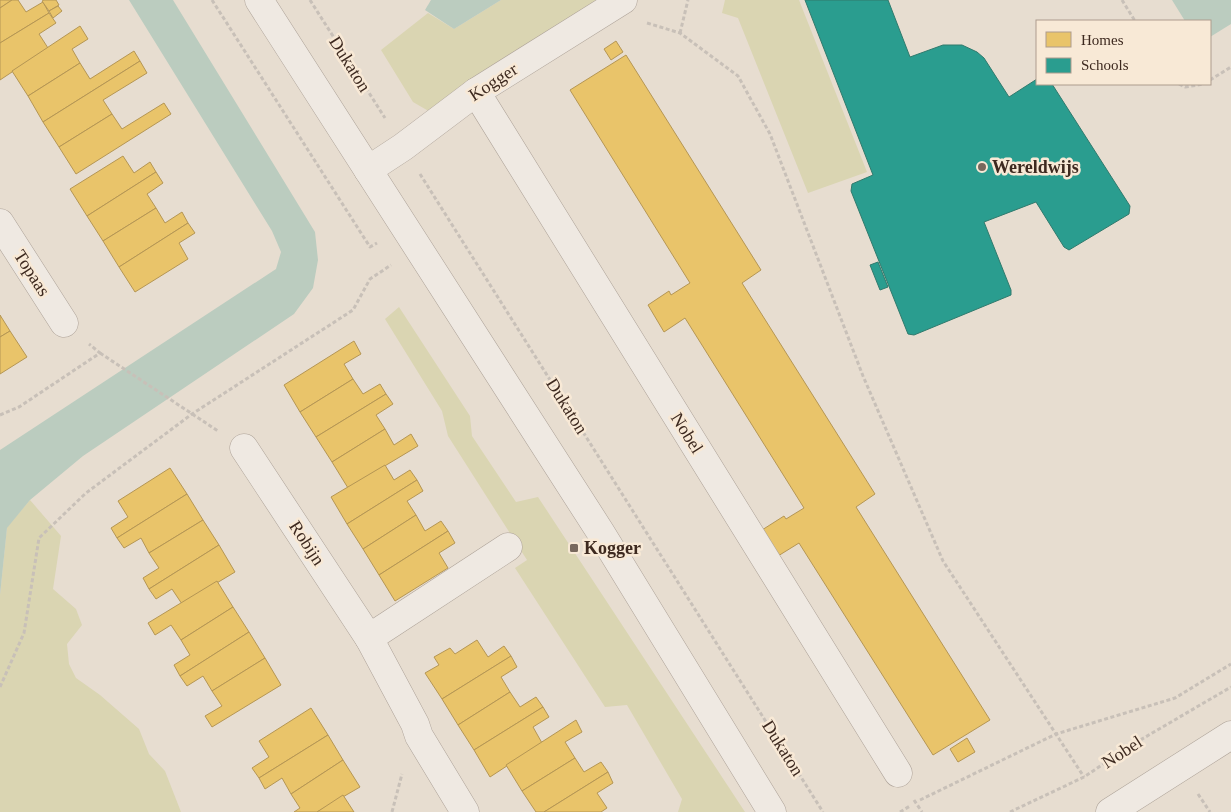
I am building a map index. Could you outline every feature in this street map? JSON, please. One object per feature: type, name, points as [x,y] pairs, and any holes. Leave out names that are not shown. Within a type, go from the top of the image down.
[{"type":"street","points":[[259,0],[601,533],[772,812]]},
{"type":"street","name":"Kogger","points":[[368,170],[403,147],[476,92],[614,5]]},
{"type":"street","name":"Nobel","points":[[476,92],[898,773]]},
{"type":"street","name":"Topaas","points":[[0,223],[64,323]]},
{"type":"street","name":"Robijn","points":[[244,448],[369,638],[415,724],[419,736],[465,812]]},
{"type":"street","points":[[369,638],[508,547]]},
{"type":"street","points":[[1110,812],[1231,734]]},
{"type":"path","name":"Dukaton","points":[[310,0],[824,812]]},
{"type":"path","points":[[680,33],[688,0]]},
{"type":"path","points":[[1122,0],[1134,20]]},
{"type":"path","points":[[614,5],[680,33],[738,76],[765,126],[863,376],[943,561],[1084,777]]},
{"type":"path","points":[[1211,79],[1231,67]]},
{"type":"path","points":[[1181,85],[1185,87],[1198,85]]},
{"type":"path","points":[[0,687],[24,633],[39,538],[86,493],[192,414],[353,310],[370,279],[417,246],[452,225]]},
{"type":"path","points":[[64,323],[100,353],[192,414]]},
{"type":"path","points":[[0,415],[19,407],[100,353]]},
{"type":"path","points":[[900,812],[916,802],[1056,734],[1175,698],[1231,664]]},
{"type":"path","name":"Nobel","points":[[1010,812],[1084,777],[1130,746],[1231,687]]},
{"type":"shaded area","points":[[129,0],[173,0],[315,232],[318,260],[313,288],[294,314],[83,456],[30,500],[7,528],[0,595],[0,450],[276,269],[281,252],[272,231]]},
{"type":"shaded area","points":[[431,0],[501,0],[454,29],[425,10]]},
{"type":"shaded area","points":[[501,0],[609,0],[432,113],[413,102],[381,50],[428,13],[454,29]]},
{"type":"shaded area","points":[[725,0],[799,0],[867,172],[808,193],[738,18],[722,13]]},
{"type":"shaded area","points":[[1172,0],[1231,0],[1231,24],[1211,36],[1211,20],[1184,20]]},
{"type":"shaded area","points":[[399,307],[470,416],[472,436],[516,502],[538,497],[745,812],[678,812],[682,799],[627,705],[605,707],[515,568],[527,560],[448,436],[442,411],[385,319]]},
{"type":"shaded area","points":[[30,500],[61,536],[53,589],[76,609],[82,625],[67,644],[69,664],[76,678],[100,695],[139,729],[149,754],[165,771],[181,812],[0,812],[0,595],[7,527]]},
{"type":"building: Homes","points":[[0,0],[12,0],[0,8]]},
{"type":"building: Homes","points":[[12,0],[18,0],[26,12],[43,2],[49,13],[0,43],[0,8]]},
{"type":"building: Homes","points":[[56,0],[59,5],[49,11],[42,1]]},
{"type":"building: Homes","points":[[58,6],[62,11],[53,18],[49,11]]},
{"type":"building: Homes","points":[[49,13],[56,23],[39,34],[48,48],[0,80],[0,43]]},
{"type":"building: Homes","points":[[80,26],[88,39],[72,49],[80,63],[28,96],[12,71]]},
{"type":"building: Homes","points":[[616,41],[623,52],[611,60],[604,49]]},
{"type":"building: Homes","points":[[134,51],[140,61],[43,122],[28,96],[80,63],[90,79]]},
{"type":"building: Homes","points":[[626,55],[761,270],[742,283],[875,494],[856,507],[990,720],[933,755],[799,543],[778,556],[762,530],[784,516],[786,519],[804,508],[685,318],[664,332],[648,305],[669,291],[671,295],[690,283],[570,90]]},
{"type":"building: Homes","points":[[140,61],[147,73],[103,100],[112,114],[59,147],[43,122]]},
{"type":"building: Homes","points":[[164,103],[171,114],[76,174],[59,147],[112,114],[122,129]]},
{"type":"building: Homes","points":[[123,156],[134,173],[150,162],[156,172],[87,216],[70,189]]},
{"type":"building: Homes","points":[[156,172],[163,183],[147,194],[156,208],[103,241],[87,216]]},
{"type":"building: Homes","points":[[156,208],[165,223],[182,212],[188,223],[119,267],[103,241]]},
{"type":"building: Homes","points":[[188,223],[195,233],[179,243],[188,259],[135,292],[119,267]]},
{"type":"building: Homes","points":[[0,315],[10,331],[0,337]]},
{"type":"building: Homes","points":[[10,331],[27,357],[0,374],[0,337]]},
{"type":"building: Homes","points":[[354,341],[361,354],[344,364],[353,379],[300,412],[284,385]]},
{"type":"building: Homes","points":[[353,379],[363,394],[380,384],[386,394],[316,437],[300,412]]},
{"type":"building: Homes","points":[[386,394],[393,404],[376,415],[385,429],[332,462],[316,437]]},
{"type":"building: Homes","points":[[385,429],[394,445],[411,434],[418,446],[348,488],[332,462]]},
{"type":"building: Homes","points":[[385,465],[394,480],[410,470],[417,480],[347,524],[331,497]]},
{"type":"building: Homes","points":[[170,468],[187,494],[117,538],[111,528],[128,517],[118,501]]},
{"type":"building: Homes","points":[[417,480],[423,491],[407,501],[416,515],[363,549],[347,524]]},
{"type":"building: Homes","points":[[187,494],[203,520],[149,553],[141,538],[124,548],[117,538]]},
{"type":"building: Homes","points":[[416,515],[425,531],[441,521],[448,531],[379,575],[363,549]]},
{"type":"building: Homes","points":[[203,520],[219,545],[149,589],[143,578],[159,568],[149,553]]},
{"type":"building: Homes","points":[[448,531],[455,543],[439,553],[448,568],[395,601],[379,575]]},
{"type":"building: Homes","points":[[219,545],[235,572],[182,604],[172,589],[156,599],[149,589]]},
{"type":"building: Homes","points":[[217,581],[233,607],[181,640],[171,625],[155,635],[148,623]]},
{"type":"building: Homes","points":[[233,607],[249,632],[180,676],[174,665],[190,655],[181,640]]},
{"type":"building: Homes","points":[[249,632],[265,658],[212,691],[203,676],[187,686],[180,676]]},
{"type":"building: Homes","points":[[477,640],[488,657],[504,646],[511,656],[442,699],[425,673],[439,665],[434,657],[450,648],[455,654]]},
{"type":"building: Homes","points":[[511,656],[517,667],[501,677],[510,692],[458,725],[442,699]]},
{"type":"building: Homes","points":[[265,658],[281,685],[212,727],[205,716],[222,706],[212,691]]},
{"type":"building: Homes","points":[[510,692],[520,707],[536,697],[543,707],[474,750],[458,725]]},
{"type":"building: Homes","points":[[543,707],[549,717],[533,727],[542,743],[490,777],[474,750]]},
{"type":"building: Homes","points":[[311,708],[328,735],[259,778],[252,768],[269,757],[259,741]]},
{"type":"building: Homes","points":[[576,720],[582,732],[565,742],[575,758],[522,791],[506,765]]},
{"type":"building: Homes","points":[[328,735],[343,760],[291,794],[282,778],[265,789],[259,778]]},
{"type":"building: Homes","points":[[967,738],[975,752],[958,762],[950,749]]},
{"type":"building: Homes","points":[[575,758],[584,772],[601,762],[608,772],[544,812],[536,812],[522,791]]},
{"type":"building: Homes","points":[[343,760],[360,787],[317,812],[294,812],[300,808],[291,794]]},
{"type":"building: Homes","points":[[608,772],[613,783],[597,793],[607,808],[601,812],[544,812]]},
{"type":"building: Homes","points":[[343,795],[354,812],[317,812]]},
{"type":"building: Schools","points":[[805,0],[888,0],[910,57],[943,45],[962,45],[977,52],[984,58],[1009,97],[1036,80],[1036,85],[1053,85],[1130,206],[1129,214],[1069,250],[1064,247],[1036,202],[984,222],[1011,290],[1011,295],[914,335],[908,334],[851,191],[852,184],[873,175]]},
{"type":"building: Schools","points":[[878,262],[888,287],[880,290],[870,265]]},
{"type":"place","name":"Wereldwijs","points":[[982,167]]},
{"type":"place","name":"Kogger","points":[[574,548]]}]
